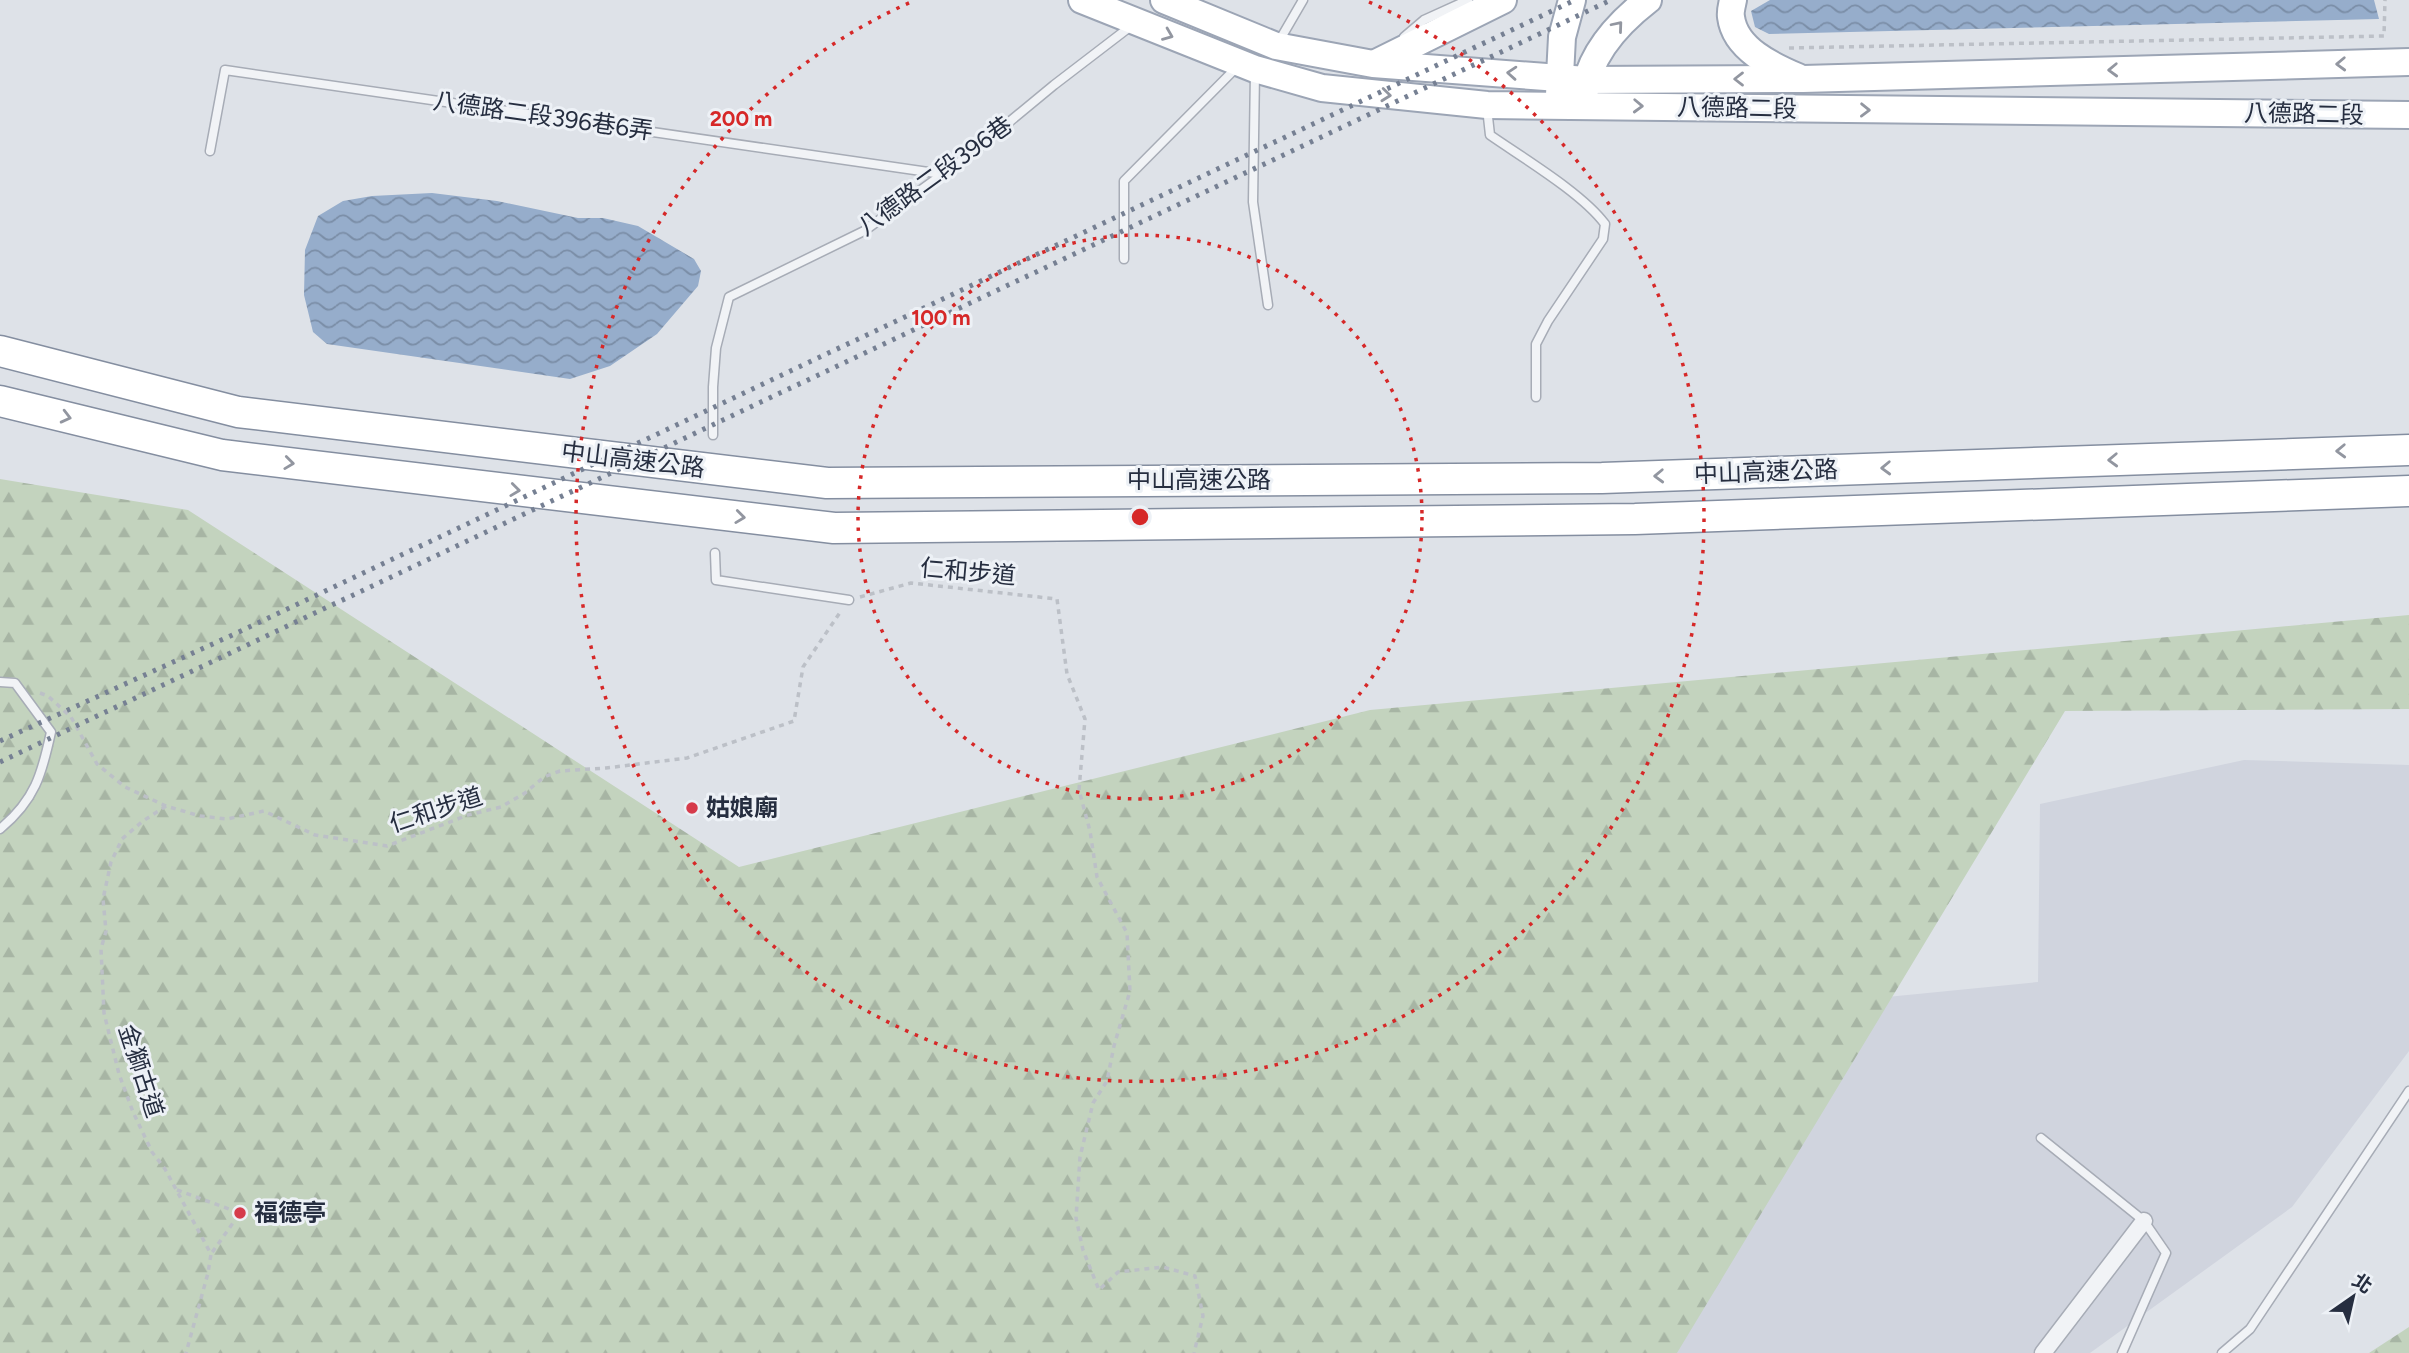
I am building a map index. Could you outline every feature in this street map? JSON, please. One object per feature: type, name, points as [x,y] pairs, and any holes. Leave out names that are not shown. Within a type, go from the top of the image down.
[{"type":"highway","name":"中山高速公路","points":[[0,351],[238,412],[827,483],[1602,478],[2409,450]]},
{"type":"highway","name":"中山高速公路","points":[[0,401],[222,455],[834,528],[1635,519],[2409,491]]},
{"type":"main road","name":"八德路二段","points":[[1083,0],[1248,66],[1322,88],[1487,105],[1572,92],[1803,79],[2409,62]]},
{"type":"main road","name":"八德路二段","points":[[1164,0],[1276,46],[1373,64],[1572,92],[1719,108],[2409,115]]},
{"type":"main road","points":[[1373,64],[1503,0]]},
{"type":"main road","points":[[1572,0],[1562,37],[1572,92]]},
{"type":"main road","points":[[1572,92],[1604,43],[1627,16],[1648,0]]},
{"type":"main road","points":[[1733,0],[1731,16],[1739,38],[1757,55],[1803,79]]},
{"type":"street","points":[[2043,1353],[2144,1221]]},
{"type":"lane","points":[[1276,46],[1303,0]]},
{"type":"lane","points":[[1373,64],[1424,20],[1468,0]]},
{"type":"lane","name":"八德路二段396巷","points":[[713,435],[712,387],[716,348],[729,297],[864,230],[942,174],[1136,22]]},
{"type":"lane","points":[[1124,258],[1124,181],[1248,66]]},
{"type":"lane","points":[[1248,66],[1253,202],[1268,305]]},
{"type":"lane","name":"八德路二段396巷6弄","points":[[210,151],[225,70],[942,174]]},
{"type":"lane","points":[[1487,105],[1490,135],[1578,198],[1605,224],[1604,239],[1548,321],[1536,344],[1536,397]]},
{"type":"lane","points":[[715,553],[716,580],[849,600]]},
{"type":"lane","points":[[0,682],[15,683],[51,732],[43,771],[29,799],[0,830]]},
{"type":"lane","points":[[2222,1353],[2250,1329],[2409,1091]]},
{"type":"lane","points":[[2041,1138],[2144,1221],[2165,1253],[2122,1353]]},
{"type":"path","points":[[1779,48],[2384,36],[2385,0]]},
{"type":"path","name":"仁和步道","points":[[15,683],[48,696],[71,717],[97,764],[125,787],[166,806],[200,816],[227,819],[264,811],[315,835],[387,846],[468,815],[501,807],[525,793],[544,776],[560,771],[687,758],[794,721],[803,667],[849,600],[911,583],[1057,599],[1067,674],[1085,719],[1079,790],[1090,831],[1097,877],[1127,933],[1130,991],[1107,1081],[1093,1103],[1086,1130],[1080,1157],[1076,1218],[1083,1250],[1099,1290],[1118,1272],[1163,1267],[1195,1276],[1203,1316],[1194,1353]]},
{"type":"path","name":"金獅古道","points":[[166,806],[122,839],[111,862],[103,899],[106,930],[100,948],[104,1013],[119,1074],[152,1152],[166,1169],[211,1254]]},
{"type":"path","points":[[176,1190],[240,1213],[211,1254],[186,1353]]},
{"type":"shaded area","points":[[2244,760],[2409,765],[2409,1051],[2292,1207],[2090,1353],[1613,1353],[1766,1009],[2038,982],[2040,804]]},
{"type":"green space","points":[[0,479],[188,510],[739,867],[1370,710],[2409,615],[2409,709],[2065,711],[1677,1353],[0,1353]]},
{"type":"green space","points":[[2409,1327],[2409,1353],[2369,1353]]},
{"type":"water","points":[[1770,0],[2374,0],[2379,19],[1769,34],[1755,27],[1751,11]]},
{"type":"water","points":[[432,193],[497,201],[578,218],[603,218],[638,226],[694,259],[701,271],[698,286],[657,334],[610,366],[570,379],[327,344],[313,332],[304,295],[305,250],[318,216],[343,201],[372,196]]},
{"type":"railway","points":[[0,741],[228,637],[1575,0]]},
{"type":"railway","points":[[0,762],[1611,0]]},
{"type":"place","name":"姑娘廟","points":[[692,808]]},
{"type":"place","name":"福德亭","points":[[240,1213]]}]
